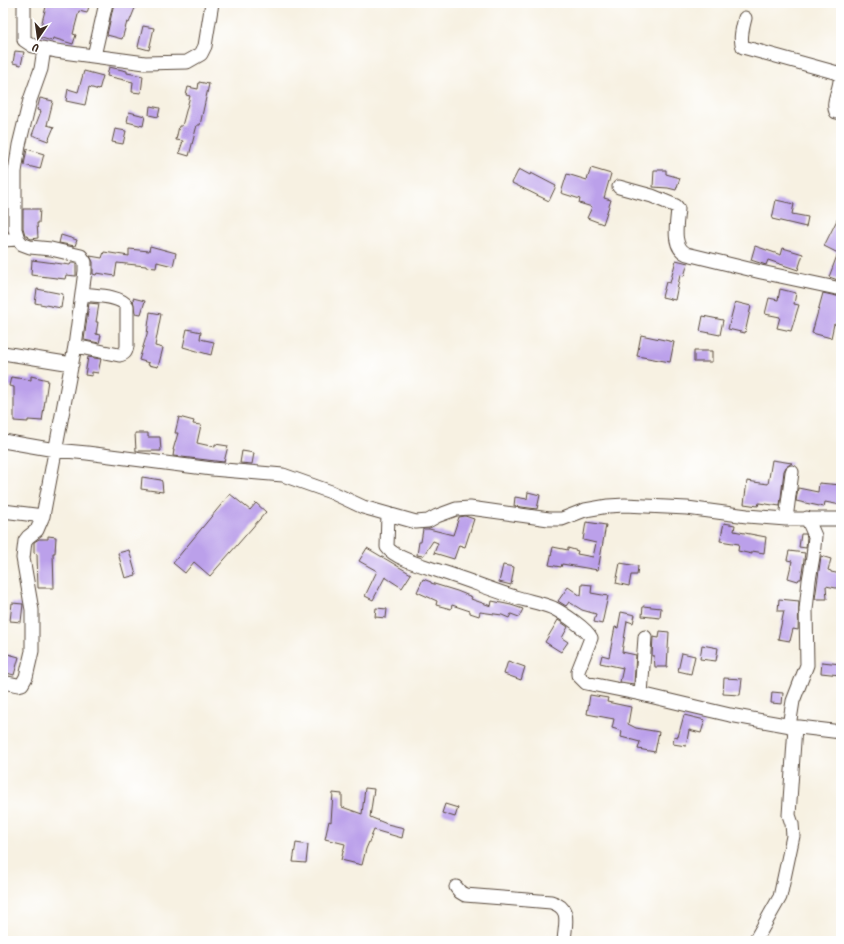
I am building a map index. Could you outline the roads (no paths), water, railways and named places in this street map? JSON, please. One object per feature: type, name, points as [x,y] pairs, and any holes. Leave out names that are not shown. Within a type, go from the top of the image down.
[{"type":"street","points":[[24,3],[24,40],[33,46],[44,49],[145,63],[186,62],[201,54],[205,46],[212,3]]},
{"type":"street","points":[[94,56],[106,3]]},
{"type":"street","points":[[745,18],[742,38],[742,45],[744,47],[840,75],[839,87],[834,107],[836,112],[841,114]]},
{"type":"street","points":[[3,682],[18,685],[22,684],[26,677],[32,651],[32,610],[24,558],[26,541],[28,537],[37,530],[42,516],[56,450],[75,346],[85,262],[81,256],[51,249],[30,247],[22,244],[18,239],[15,229],[9,172],[19,145],[30,100],[41,69],[44,49]]},
{"type":"street","points":[[619,187],[652,196],[676,206],[678,209],[677,242],[680,250],[687,254],[841,289]]},
{"type":"street","points":[[3,240],[18,239]]},
{"type":"street","points":[[75,346],[119,355],[126,352],[127,346],[127,306],[118,298],[82,294]]},
{"type":"street","points":[[3,353],[72,364]]},
{"type":"street","points":[[3,441],[56,450],[212,469],[283,474],[331,492],[363,507],[416,522],[428,521],[436,516],[456,509],[470,508],[549,519],[562,519],[585,510],[626,505],[687,508],[747,516],[786,519],[841,519]]},
{"type":"street","points":[[786,519],[792,472]]},
{"type":"street","points":[[3,511],[42,516]]},
{"type":"street","points":[[388,514],[387,547],[393,553],[422,566],[515,598],[553,608],[585,629],[590,634],[591,638],[578,671],[578,675],[586,683],[730,715],[792,726],[841,732]]},
{"type":"street","points":[[755,941],[780,897],[792,847],[792,824],[789,815],[793,701],[807,665],[806,610],[815,536],[807,518]]},
{"type":"street","points":[[641,694],[645,637]]},
{"type":"street","points":[[456,887],[465,895],[551,902],[559,904],[565,910],[566,915],[564,941]]}]
